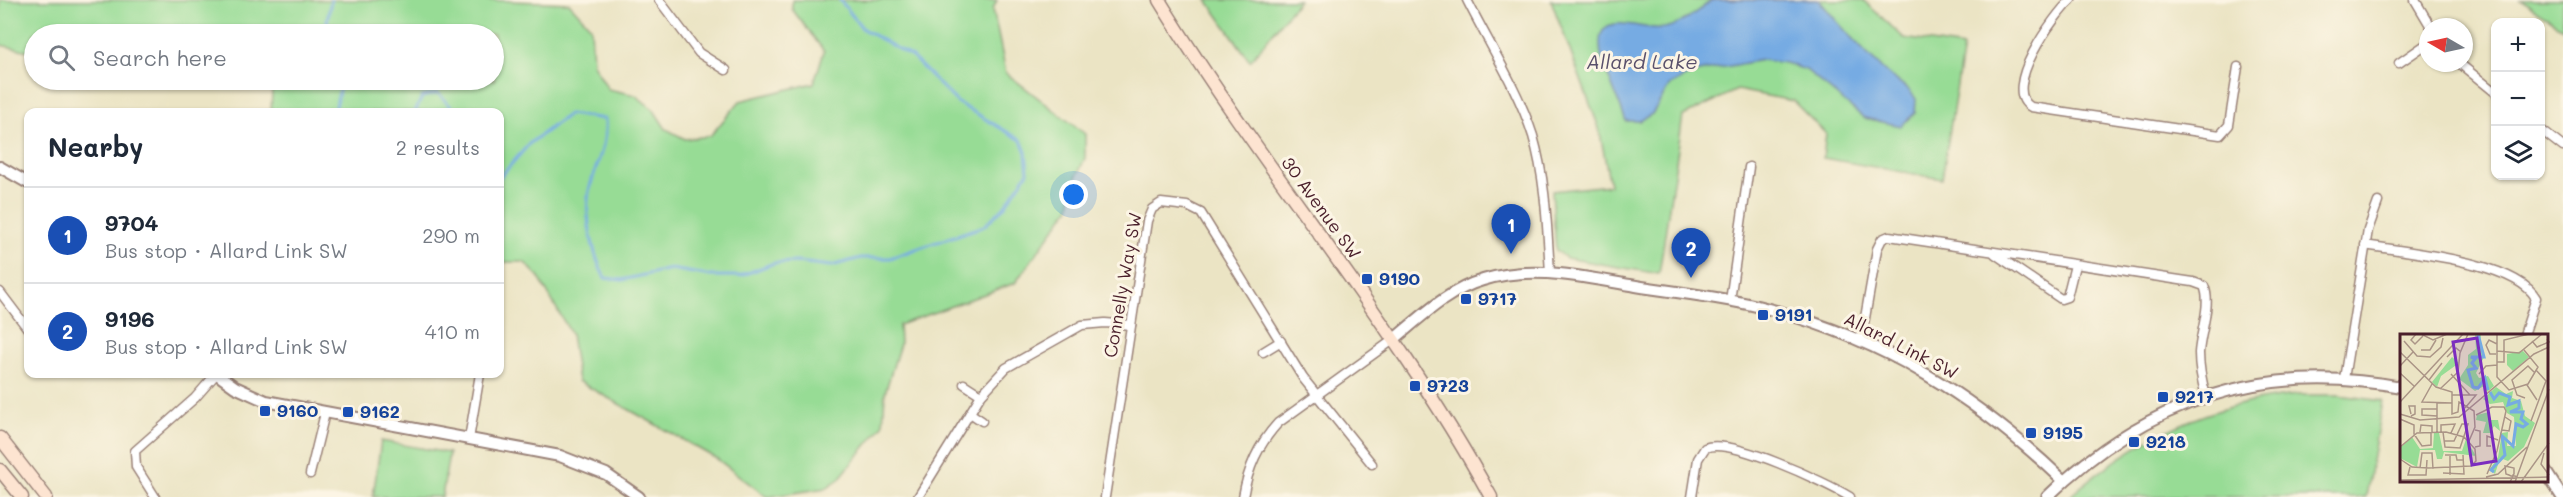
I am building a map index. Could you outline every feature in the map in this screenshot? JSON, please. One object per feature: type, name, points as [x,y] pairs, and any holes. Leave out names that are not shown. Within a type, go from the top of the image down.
[{"type":"main road","name":"30 Avenue SW","points":[[1159,0],[1239,123],[1393,340],[1456,434],[1491,497]]},
{"type":"main road","points":[[0,438],[46,497]]},
{"type":"main road","points":[[0,470],[22,497]]},
{"type":"street","points":[[1467,0],[1512,87],[1532,134],[1543,184],[1550,273]]},
{"type":"street","points":[[2071,0],[2051,22],[2030,60],[2021,95],[2024,102],[2031,107],[2220,135],[2229,125],[2238,67]]},
{"type":"street","points":[[2415,0],[2426,18]]},
{"type":"street","points":[[662,1],[699,53],[726,70]]},
{"type":"street","points":[[2398,63],[2419,49]]},
{"type":"street","points":[[2470,72],[2491,89]]},
{"type":"street","points":[[2545,132],[2563,147]]},
{"type":"street","points":[[0,167],[24,181]]},
{"type":"street","points":[[1730,301],[1749,167]]},
{"type":"street","name":"Connelly Way SW","points":[[1105,497],[1149,214],[1157,205],[1167,202],[1192,208],[1201,213],[1303,378],[1372,464]]},
{"type":"street","points":[[2344,379],[2365,245],[2378,202]]},
{"type":"street","points":[[1862,341],[1876,252],[1882,239],[1892,236],[2193,282],[2204,286],[2207,296],[2199,351],[2200,374],[2205,396]]},
{"type":"street","points":[[2365,245],[2477,265],[2526,287],[2536,298],[2524,334]]},
{"type":"street","points":[[1992,252],[2061,299],[2067,297],[2071,292],[2075,264]]},
{"type":"street","name":"Allard Link SW","points":[[1393,340],[1439,303],[1470,284],[1498,275],[1550,273],[1730,301],[1794,316],[1862,341],[1918,369],[1971,402],[2014,434],[2064,481]]},
{"type":"street","points":[[0,292],[24,324]]},
{"type":"street","points":[[918,497],[981,395],[1006,368],[1068,331],[1096,323],[1131,325]]},
{"type":"street","points":[[1243,497],[1250,467],[1264,438],[1284,417],[1393,340]]},
{"type":"street","points":[[1263,352],[1281,341]]},
{"type":"street","points":[[155,497],[136,467],[135,451],[195,398],[212,378]]},
{"type":"street","points":[[222,378],[235,387],[266,401],[576,461],[606,474],[639,497]]},
{"type":"street","points":[[469,439],[479,378]]},
{"type":"street","points":[[2047,497],[2118,438],[2150,419],[2205,396],[2276,381],[2344,379],[2400,387]]},
{"type":"street","points":[[964,384],[981,395]]},
{"type":"street","points":[[970,413],[982,421]]},
{"type":"street","points":[[310,474],[325,414]]},
{"type":"street","points":[[1692,497],[1700,454],[1705,448],[1718,445],[1791,469],[1850,497]]},
{"type":"street","points":[[2548,474],[2561,493]]},
{"type":"green space","points":[[0,0],[478,0],[569,3],[591,27],[593,64],[608,89],[635,95],[653,109],[666,129],[685,139],[710,136],[740,101],[814,83],[824,51],[792,9],[792,0],[997,0],[993,9],[1006,73],[1085,134],[1085,158],[1074,182],[1070,207],[1015,283],[899,325],[900,344],[885,393],[883,425],[839,479],[826,488],[767,497],[717,459],[578,381],[571,334],[538,276],[524,262],[504,262],[504,108],[271,108],[272,92],[269,90],[504,90],[504,24],[24,24],[24,50],[0,45]]},
{"type":"green space","points":[[1207,0],[1299,0],[1250,61]]},
{"type":"green space","points":[[1551,0],[1863,0],[1904,38],[1963,47],[1942,179],[1823,158],[1826,134],[1793,101],[1737,90],[1683,116],[1659,274],[1566,258],[1556,250],[1552,191],[1610,185],[1599,128]]},
{"type":"green space","points":[[2520,0],[2563,0],[2563,28]]},
{"type":"green space","points":[[2298,395],[2339,395],[2382,401],[2366,497],[2069,497],[2121,457],[2175,427],[2234,406]]},
{"type":"green space","points":[[381,441],[449,453],[442,497],[373,497]]},
{"type":"water","name":"Allard Lake","points":[[1713,0],[1819,0],[1870,57],[1913,95],[1916,99],[1915,113],[1901,126],[1864,118],[1806,70],[1785,63],[1762,60],[1693,73],[1670,85],[1652,114],[1640,121],[1626,121],[1602,60],[1600,42],[1603,31],[1609,25],[1618,24],[1664,28],[1684,20]]},
{"type":"waterway","points":[[328,24],[331,0]]},
{"type":"waterway","points":[[504,172],[530,143],[569,114],[605,119],[603,145],[588,197],[589,221],[593,246],[605,278],[622,280],[671,269],[711,276],[740,276],[774,263],[798,262],[831,266],[861,258],[890,258],[984,226],[1004,207],[1028,172],[1026,152],[1021,140],[958,103],[912,57],[863,29],[840,0]]},
{"type":"waterway","points":[[336,108],[339,90]]},
{"type":"waterway","points":[[417,108],[422,97],[438,93],[452,108]]},
{"type":"place","name":"9704","points":[[1511,254]]},
{"type":"place","name":"9196","points":[[1691,278]]},
{"type":"place","name":"9190","points":[[1367,279]]},
{"type":"place","name":"9717","points":[[1466,299]]},
{"type":"place","name":"9191","points":[[1763,315]]},
{"type":"place","name":"9723","points":[[1415,386]]},
{"type":"place","name":"9217","points":[[2163,397]]},
{"type":"place","name":"9160","points":[[265,411]]},
{"type":"place","name":"9162","points":[[348,412]]},
{"type":"place","name":"9195","points":[[2031,433]]},
{"type":"place","name":"9218","points":[[2134,442]]}]
